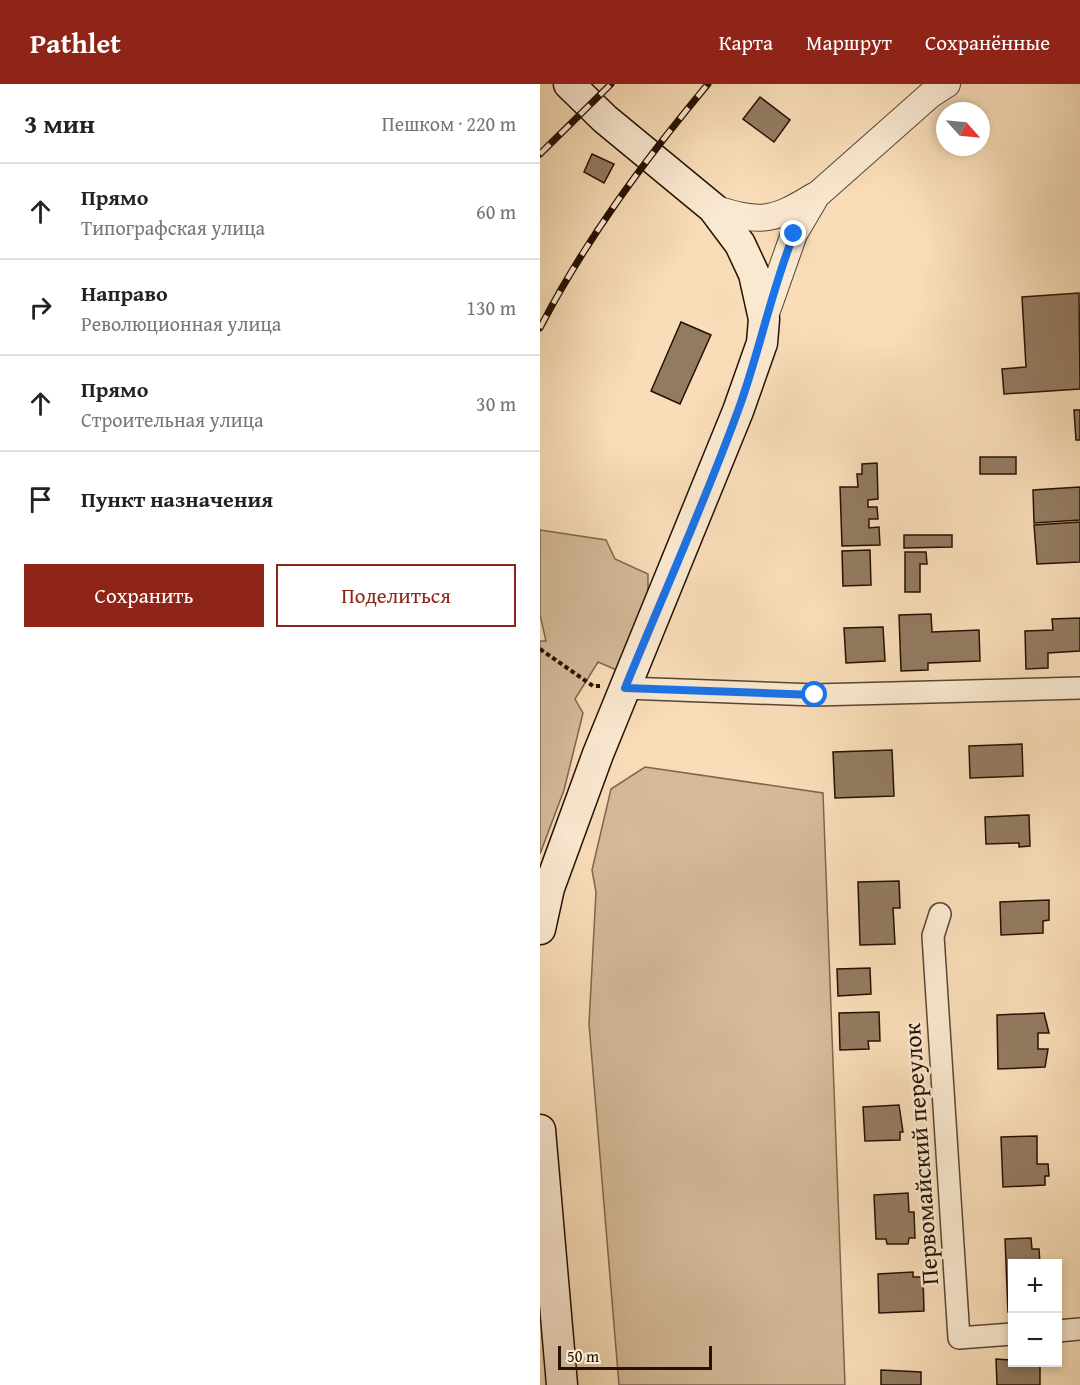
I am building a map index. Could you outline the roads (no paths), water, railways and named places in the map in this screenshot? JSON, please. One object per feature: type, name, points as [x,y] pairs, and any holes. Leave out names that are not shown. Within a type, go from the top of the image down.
[{"type":"main road","points":[[540,929],[549,888],[625,688],[738,411],[762,343],[764,319],[754,274],[740,244],[713,208],[605,119],[569,84]]},
{"type":"main road","points":[[540,1130],[562,1385]]},
{"type":"street","points":[[713,208],[746,218],[782,215],[817,195],[930,95],[947,84]]},
{"type":"street","points":[[764,319],[778,272],[794,234],[817,195]]},
{"type":"street","points":[[625,688],[815,695],[1080,688]]},
{"type":"street","name":"Первомайский переулок","points":[[940,914],[933,936],[959,1338],[1008,1334]]},
{"type":"street","points":[[1062,1331],[1080,1329]]},
{"type":"railway","points":[[540,154],[611,84]]},
{"type":"railway","points":[[540,328],[596,232],[661,142],[708,84]]}]
